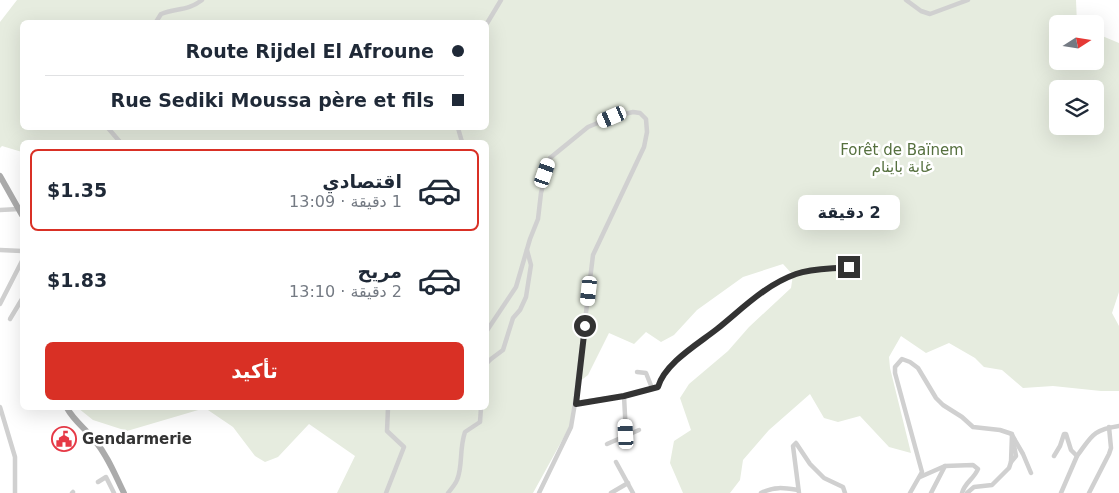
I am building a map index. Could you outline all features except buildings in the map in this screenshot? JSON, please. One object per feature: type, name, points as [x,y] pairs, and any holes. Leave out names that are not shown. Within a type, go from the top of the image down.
[{"type":"main road","points":[[0,176],[20,210]]},
{"type":"main road","points":[[68,410],[101,449],[124,493]]},
{"type":"street","points":[[157,20],[161,14],[187,9],[195,6],[202,0]]},
{"type":"street","points":[[489,20],[501,0]]},
{"type":"street","points":[[906,0],[930,14],[968,0]]},
{"type":"street","points":[[489,328],[516,287],[538,219],[541,193],[550,158],[588,127],[612,117],[633,112],[640,113],[646,119],[647,126],[644,147],[593,255],[576,404],[571,427],[539,493]]},
{"type":"street","points":[[110,130],[118,140]]},
{"type":"street","points":[[0,210],[20,212]]},
{"type":"street","points":[[0,250],[20,252]]},
{"type":"street","points":[[489,360],[503,350],[513,318],[520,310],[526,297],[531,264],[527,250]]},
{"type":"street","points":[[0,304],[20,265]]},
{"type":"street","points":[[576,404],[624,396],[658,387],[660,378],[690,348],[717,329],[756,296],[776,283],[795,274],[808,271],[849,267]]},
{"type":"street","points":[[10,319],[20,302]]},
{"type":"street","points":[[910,493],[922,472],[895,373],[895,368],[902,359],[918,368],[936,398],[943,405],[973,426],[1000,430],[1012,434],[1023,454],[1030,474]]},
{"type":"street","points":[[638,372],[646,373],[652,388]]},
{"type":"street","points":[[624,396],[626,434]]},
{"type":"street","points":[[0,407],[15,457],[16,493]]},
{"type":"street","points":[[386,493],[404,447],[387,431],[388,410]]},
{"type":"street","points":[[448,493],[457,481],[460,471],[460,449],[465,432],[480,422],[481,410]]},
{"type":"street","points":[[1061,493],[1077,456],[1092,434],[1109,427],[1119,426]]},
{"type":"street","points":[[1089,493],[1111,448],[1109,427]]},
{"type":"street","points":[[607,444],[626,434],[639,430]]},
{"type":"street","points":[[967,493],[974,487],[992,486],[1005,473],[1016,456],[1012,434]]},
{"type":"street","points":[[1054,456],[1064,434],[1066,434],[1071,450],[1077,456]]},
{"type":"street","points":[[761,493],[769,489],[782,488],[797,492],[794,446],[796,443],[817,471],[824,478],[843,487],[845,493]]},
{"type":"street","points":[[616,462],[633,493]]},
{"type":"street","points":[[920,478],[945,466],[973,464],[978,468],[974,478],[966,484],[962,493]]},
{"type":"street","points":[[930,493],[945,466]]},
{"type":"street","points":[[98,482],[106,477],[114,493]]},
{"type":"street","points":[[611,493],[628,483]]},
{"type":"green space","name":"Forêt de Baïnem غابة باينام","points":[[17,0],[1076,0],[1077,15],[1049,15],[1049,70],[1104,70],[1104,37],[1119,43],[1119,292],[1112,313],[1119,326],[1119,391],[1053,386],[1023,388],[1002,370],[984,367],[975,358],[949,343],[926,353],[901,336],[889,357],[911,453],[889,447],[860,416],[838,422],[824,418],[810,394],[769,430],[743,460],[740,480],[730,493],[683,493],[670,463],[674,441],[691,430],[680,398],[689,384],[728,351],[749,327],[791,288],[793,275],[783,264],[743,277],[697,310],[674,335],[661,342],[646,332],[634,344],[609,333],[588,375],[575,385],[570,426],[533,493],[337,493],[355,456],[309,424],[278,457],[265,462],[255,456],[233,427],[208,410],[489,410],[489,140],[20,140],[20,151],[2,146],[0,148],[0,22]]},
{"type":"green space","points":[[80,410],[198,410],[127,431],[93,420]]},
{"type":"place","name":"Gendarmerie","points":[[64,439]]},
{"type":"route","points":[[585,326],[576,404],[624,396],[658,387],[660,378],[690,348],[717,329],[756,296],[776,283],[795,274],[808,271],[849,267]]}]
